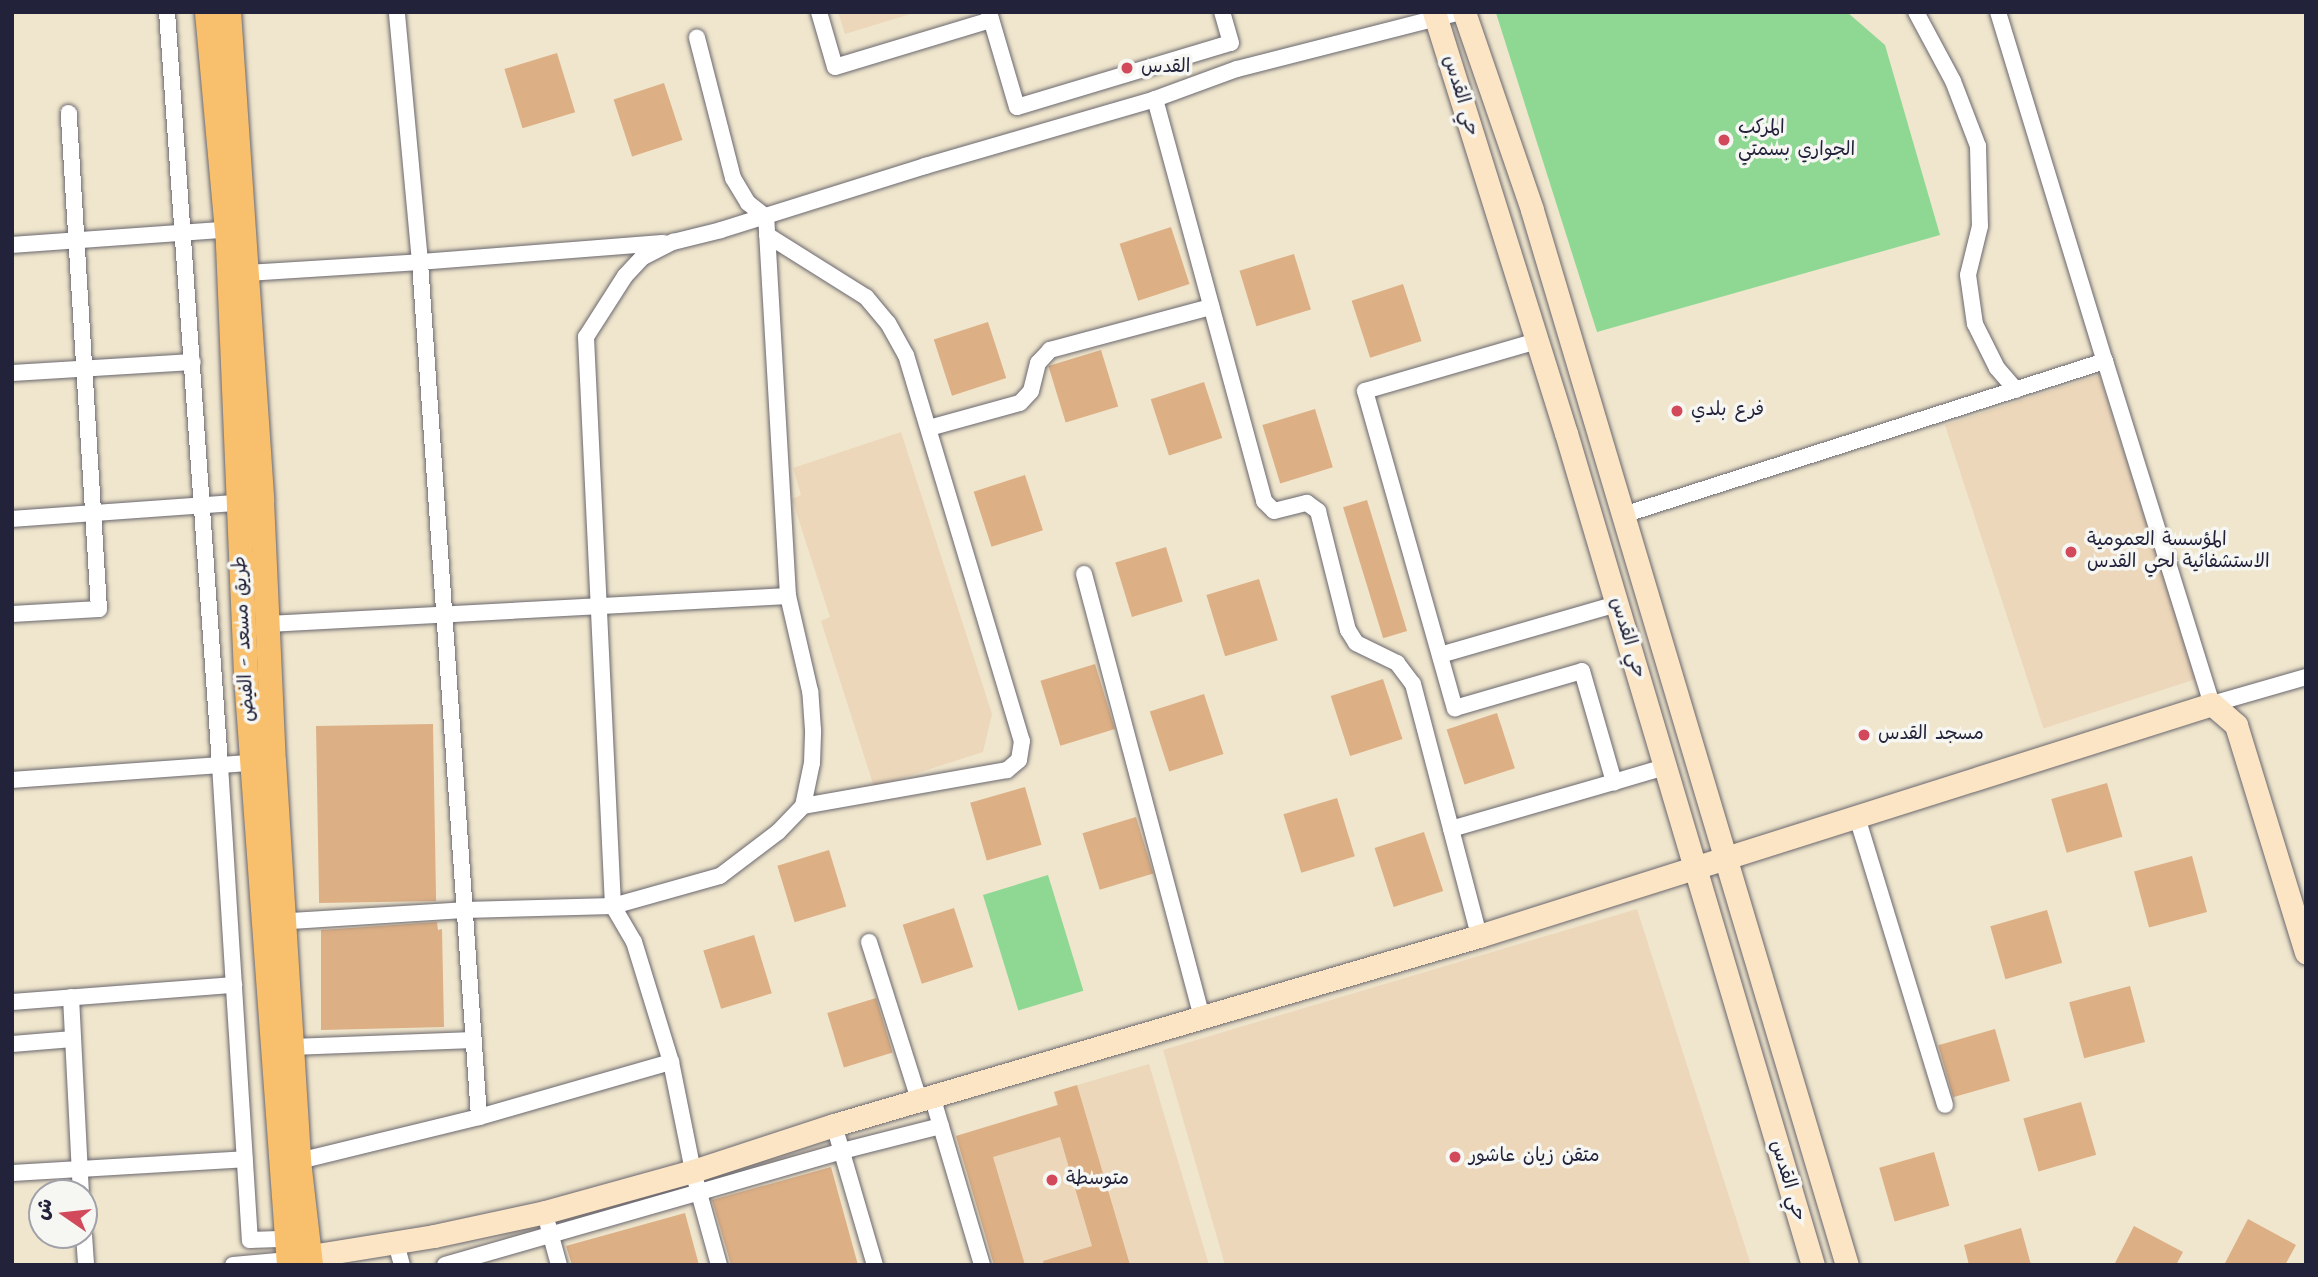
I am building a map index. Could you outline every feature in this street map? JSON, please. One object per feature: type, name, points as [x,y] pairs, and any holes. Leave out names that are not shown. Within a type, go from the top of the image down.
[{"type":"main road","name":"طريق مسعد - الفيض","points":[[207,12],[233,229],[247,273],[251,502],[245,665],[264,762]]},
{"type":"main road","name":"طريق مسعد - الفيض","points":[[229,12],[233,229],[228,245],[251,502],[268,624],[264,762],[297,1257]]},
{"type":"main road","name":"طريق مسعد - الفيض","points":[[275,922],[293,1047],[299,1161],[297,1257]]},
{"type":"street","points":[[167,12],[203,505],[250,1240],[297,1257]]},
{"type":"street","points":[[397,12],[420,262],[479,1117]]},
{"type":"street","points":[[819,12],[835,66],[990,16],[1017,107],[1231,43]]},
{"type":"street","points":[[1222,12],[1237,69]]},
{"type":"street","points":[[719,1265],[696,1182],[671,1062],[634,942],[613,906],[586,337],[625,276],[643,257],[673,242],[1155,99],[1237,69],[1435,16],[1463,12],[1532,210],[1847,1265]]},
{"type":"street","points":[[1916,12],[1953,81],[1978,146],[1980,226],[1968,275],[1975,324],[1997,368],[2016,390]]},
{"type":"street","points":[[1998,12],[2212,704],[2236,724],[2306,952]]},
{"type":"street","name":"حي القدس","points":[[1435,16],[1617,604],[1813,1265]]},
{"type":"street","points":[[697,38],[733,178],[748,203],[766,216]]},
{"type":"street","points":[[1155,99],[1264,501],[1274,511],[1307,503],[1318,511],[1348,630],[1356,643],[1397,663],[1413,684],[1479,936]]},
{"type":"street","points":[[12,614],[99,608],[69,113]]},
{"type":"street","points":[[275,922],[464,910],[613,906],[720,876],[778,832],[803,806],[811,764],[813,730],[810,691],[788,596],[778,471],[766,216]]},
{"type":"street","points":[[12,244],[233,229]]},
{"type":"street","points":[[767,236],[866,297],[878,309],[906,355],[1022,741],[1021,754],[1007,770],[803,806]]},
{"type":"street","points":[[247,273],[673,242]]},
{"type":"street","points":[[929,428],[1020,403],[1031,391],[1038,363],[1050,350],[1211,307]]},
{"type":"street","points":[[1537,341],[1365,391],[1455,708],[1582,671],[1614,782]]},
{"type":"street","points":[[1623,515],[2105,361]]},
{"type":"street","points":[[12,373],[193,362]]},
{"type":"street","points":[[12,519],[251,502]]},
{"type":"street","points":[[1084,574],[1202,1016]]},
{"type":"street","points":[[268,624],[788,596]]},
{"type":"street","points":[[1440,655],[1617,604]]},
{"type":"street","points":[[696,1182],[834,1125],[1479,936],[2212,704],[2306,677]]},
{"type":"street","points":[[12,780],[264,762]]},
{"type":"street","points":[[1451,829],[1665,767]]},
{"type":"street","points":[[1857,817],[1945,1105]]},
{"type":"street","points":[[869,942],[925,1098],[941,1126],[982,1265]]},
{"type":"street","points":[[12,1002],[234,985]]},
{"type":"street","points":[[71,998],[80,1179]]},
{"type":"street","points":[[12,1044],[73,1040]]},
{"type":"street","points":[[293,1047],[472,1040]]},
{"type":"street","points":[[299,1161],[479,1117],[671,1062]]},
{"type":"street","points":[[834,1125],[875,1265]]},
{"type":"street","points":[[445,1265],[548,1223],[696,1182],[941,1126]]},
{"type":"street","points":[[12,1173],[245,1159]]},
{"type":"street","points":[[1783,1169],[1814,1159]]},
{"type":"street","points":[[233,1265],[548,1223]]},
{"type":"street","points":[[548,1223],[559,1265]]},
{"type":"street","points":[[396,1242],[402,1265]]},
{"type":"shaded area","points":[[838,12],[917,12],[845,34]]},
{"type":"shaded area","name":"المؤسسة العمومية الاستشفائية لحي القدس","points":[[2099,375],[2198,678],[2044,728],[1945,425]]},
{"type":"shaded area","points":[[901,432],[992,714],[983,752],[874,787],[821,621],[830,617],[792,499],[801,495],[793,468]]},
{"type":"shaded area","name":"متقن زيان عاشور","points":[[1637,909],[1751,1265],[1225,1265],[1163,1050]]},
{"type":"shaded area","points":[[1149,1064],[1209,1265],[994,1265],[956,1136],[1057,1105],[1054,1092]]},
{"type":"green space","name":"المركب الجواري بسمتي","points":[[1847,12],[1885,45],[1940,235],[1597,332],[1496,13]]},
{"type":"green space","points":[[1048,875],[1083,991],[1018,1011],[983,895]]},
{"type":"building","points":[[557,53],[575,112],[523,128],[504,69]]},
{"type":"building","points":[[664,83],[683,140],[632,156],[614,99]]},
{"type":"building","points":[[1171,227],[1190,284],[1138,301],[1120,244]]},
{"type":"building","points":[[1294,254],[1311,309],[1256,326],[1239,271]]},
{"type":"building","points":[[1403,284],[1422,341],[1370,358],[1352,301]]},
{"type":"building","points":[[988,322],[1006,378],[952,396],[934,340]]},
{"type":"building","points":[[1101,350],[1118,406],[1066,423],[1048,366]]},
{"type":"building","points":[[1204,382],[1222,438],[1169,455],[1151,399]]},
{"type":"building","points":[[1315,409],[1333,467],[1280,483],[1262,425]]},
{"type":"building","points":[[1025,475],[1043,530],[992,547],[974,492]]},
{"type":"building","points":[[1367,500],[1407,631],[1383,638],[1343,507]]},
{"type":"building","points":[[1166,547],[1183,602],[1132,617],[1115,562]]},
{"type":"building","points":[[1259,579],[1278,640],[1225,656],[1206,595]]},
{"type":"building","points":[[1095,664],[1115,729],[1060,746],[1040,681]]},
{"type":"building","points":[[1383,679],[1402,739],[1350,756],[1331,696]]},
{"type":"building","points":[[1204,694],[1223,754],[1169,772],[1150,712]]},
{"type":"building","points":[[1497,713],[1515,768],[1465,785],[1447,729]]},
{"type":"building","points":[[433,724],[436,901],[319,903],[316,726]]},
{"type":"building","points":[[2107,783],[2122,837],[2067,853],[2051,799]]},
{"type":"building","points":[[1025,787],[1042,845],[987,860],[970,803]]},
{"type":"building","points":[[1337,798],[1355,856],[1301,873],[1283,814]]},
{"type":"building","points":[[1136,817],[1153,873],[1100,890],[1082,833]]},
{"type":"building","points":[[1424,832],[1443,891],[1394,907],[1375,848]]},
{"type":"building","points":[[829,850],[846,906],[795,922],[777,866]]},
{"type":"building","points":[[2192,856],[2207,912],[2149,928],[2134,872]]},
{"type":"building","points":[[954,908],[973,967],[922,984],[903,925]]},
{"type":"building","points":[[2047,910],[2062,963],[2005,979],[1990,926]]},
{"type":"building","points":[[437,922],[438,930],[442,929],[444,1027],[321,1030],[321,930]]},
{"type":"building","points":[[754,935],[772,993],[721,1009],[703,950]]},
{"type":"building","points":[[2130,986],[2145,1042],[2084,1058],[2069,1002]]},
{"type":"building","points":[[876,998],[893,1053],[844,1067],[827,1013]]},
{"type":"building","points":[[1995,1029],[2010,1081],[1953,1097],[1938,1045]]},
{"type":"building","points":[[1077,1085],[1130,1265],[1044,1265],[1043,1261],[1092,1246],[1060,1137],[993,1157],[1025,1265],[994,1265],[956,1136],[1058,1105],[1054,1092]]},
{"type":"building","points":[[2081,1102],[2096,1155],[2038,1171],[2023,1119]]},
{"type":"building","points":[[1934,1152],[1949,1206],[1895,1222],[1879,1168]]},
{"type":"building","points":[[831,1167],[858,1265],[731,1265],[712,1200]]},
{"type":"building","points":[[685,1213],[699,1265],[572,1265],[566,1246]]},
{"type":"building","points":[[2248,1219],[2296,1245],[2285,1265],[2224,1265]]},
{"type":"building","points":[[2134,1226],[2183,1252],[2176,1265],[2114,1265]]},
{"type":"building","points":[[2021,1228],[2031,1265],[1969,1265],[1964,1245]]},
{"type":"place","name":"القدس","points":[[1127,68]]},
{"type":"place","name":"المركب الجواري بسمتي","points":[[1724,140]]},
{"type":"place","name":"فرع بلدي","points":[[1677,411]]},
{"type":"place","name":"المؤسسة العمومية الاستشفائية لحي القدس","points":[[2071,552]]},
{"type":"place","name":"مسجد القدس","points":[[1864,735]]},
{"type":"place","name":"متقن زيان عاشور","points":[[1455,1157]]},
{"type":"place","name":"متوسطة","points":[[1052,1180]]}]
